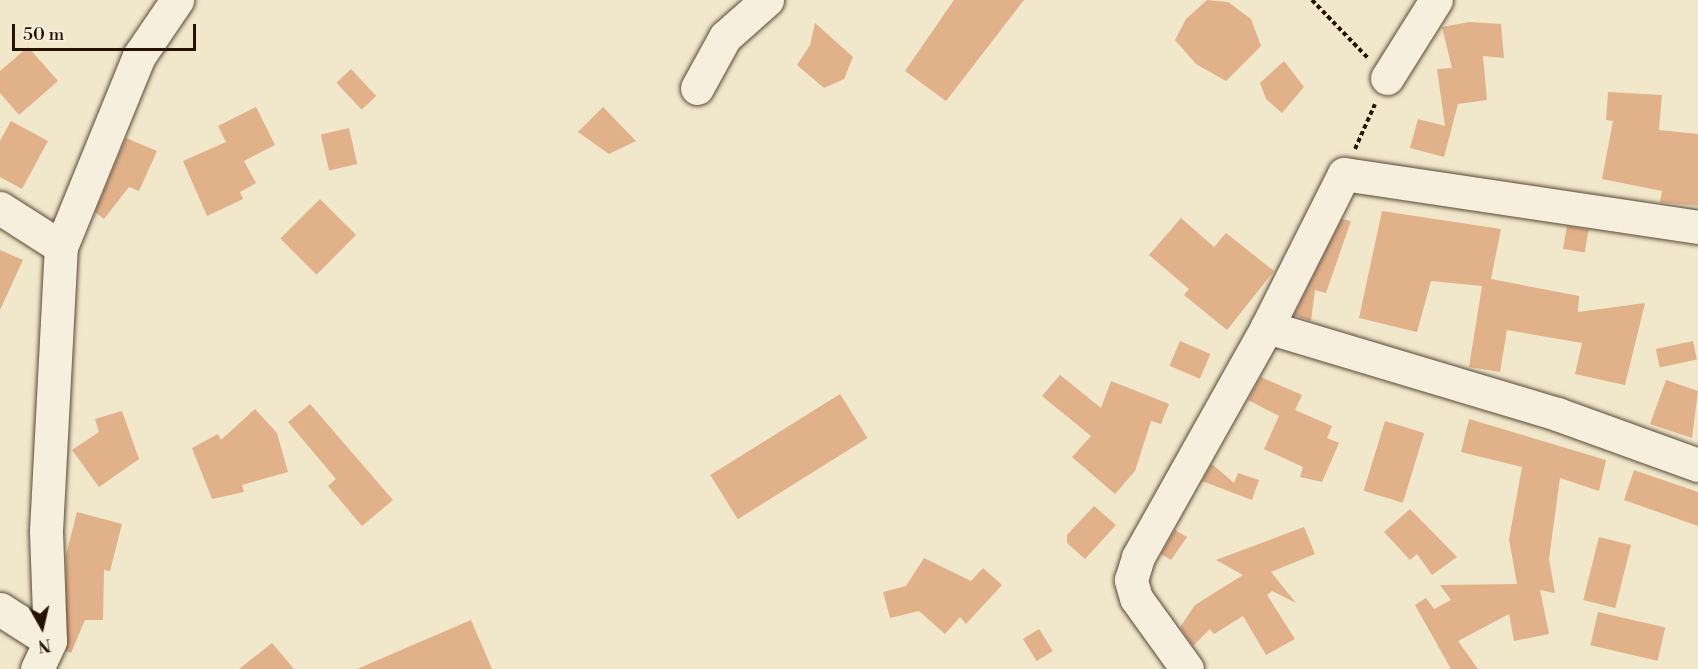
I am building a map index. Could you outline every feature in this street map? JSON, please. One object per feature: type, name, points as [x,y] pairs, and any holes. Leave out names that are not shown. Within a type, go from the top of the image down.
[{"type":"street","points":[[44,655],[46,531],[62,247],[139,56],[177,0]]},
{"type":"street","points":[[698,88],[725,37],[767,0]]},
{"type":"street","points":[[1387,78],[1436,0]]},
{"type":"street","points":[[1187,669],[1136,598],[1131,580],[1137,557],[1267,327],[1344,174],[1698,227]]},
{"type":"street","points":[[0,208],[62,247]]},
{"type":"street","points":[[1267,327],[1557,414],[1698,465]]},
{"type":"street","points":[[0,609],[44,655]]},
{"type":"building","points":[[954,0],[1024,0],[946,101],[905,71]]},
{"type":"building","points":[[1207,0],[1228,2],[1251,19],[1261,46],[1226,81],[1196,64],[1175,40],[1186,19]]},
{"type":"building","points":[[1469,22],[1501,24],[1504,58],[1483,56],[1487,100],[1458,104],[1444,157],[1410,148],[1418,119],[1445,126],[1437,69],[1452,68],[1442,27]]},
{"type":"building","points":[[815,23],[853,57],[844,79],[824,88],[797,65],[810,45]]},
{"type":"building","points":[[28,47],[58,81],[19,115],[0,93],[0,71]]},
{"type":"building","points":[[1284,61],[1304,87],[1282,113],[1266,99],[1260,83]]},
{"type":"building","points":[[351,69],[376,96],[362,110],[336,83]]},
{"type":"building","points":[[1608,92],[1662,95],[1659,130],[1698,134],[1698,206],[1660,202],[1662,191],[1602,179],[1613,121],[1606,120]]},
{"type":"building","points":[[256,107],[275,145],[244,161],[256,183],[240,192],[243,199],[207,216],[183,161],[226,142],[218,126]]},
{"type":"building","points":[[603,107],[636,141],[609,154],[578,132]]},
{"type":"building","points":[[11,121],[48,141],[22,189],[0,177],[0,141]]},
{"type":"building","points":[[349,128],[357,164],[329,171],[321,135]]},
{"type":"building","points":[[126,138],[157,151],[139,191],[129,187],[104,219],[95,212]]},
{"type":"building","points":[[320,199],[356,235],[316,275],[280,239]]},
{"type":"building","points":[[1382,211],[1501,229],[1491,279],[1579,296],[1578,312],[1645,303],[1625,385],[1575,374],[1582,343],[1507,330],[1500,372],[1469,367],[1482,286],[1431,281],[1417,332],[1359,318]]},
{"type":"building","points":[[1181,218],[1214,247],[1226,233],[1274,271],[1227,330],[1184,295],[1189,289],[1149,255]]},
{"type":"building","points":[[1342,219],[1351,221],[1326,293],[1315,290],[1311,321],[1294,315]]},
{"type":"building","points":[[1567,226],[1589,230],[1585,252],[1563,249]]},
{"type":"building","points":[[0,250],[23,260],[0,310]]},
{"type":"building","points":[[1180,341],[1210,354],[1200,379],[1169,366]]},
{"type":"building","points":[[1693,341],[1697,360],[1660,367],[1656,349]]},
{"type":"building","points":[[1060,375],[1101,408],[1111,381],[1169,404],[1161,424],[1151,421],[1135,471],[1115,494],[1072,457],[1091,436],[1042,396]]},
{"type":"building","points":[[1261,377],[1302,395],[1295,410],[1332,426],[1327,438],[1339,443],[1322,482],[1300,477],[1303,467],[1264,449],[1279,416],[1248,400]]},
{"type":"building","points":[[1666,380],[1698,391],[1692,438],[1650,424]]},
{"type":"building","points":[[840,394],[868,438],[738,519],[710,475]]},
{"type":"building","points":[[310,404],[393,500],[362,526],[328,486],[336,479],[288,422]]},
{"type":"building","points":[[255,409],[277,433],[288,472],[242,485],[244,492],[212,499],[192,448],[218,434],[221,440]]},
{"type":"building","points":[[122,411],[139,459],[99,487],[72,450],[99,432],[95,419]]},
{"type":"building","points":[[1469,419],[1606,460],[1599,491],[1560,478],[1549,559],[1555,593],[1540,590],[1549,634],[1514,641],[1509,614],[1458,641],[1478,669],[1451,669],[1415,605],[1426,598],[1434,609],[1451,600],[1440,585],[1517,584],[1509,539],[1522,467],[1461,452]]},
{"type":"building","points":[[1385,421],[1424,433],[1403,503],[1364,491]]},
{"type":"building","points":[[1212,464],[1234,483],[1238,473],[1259,480],[1252,500],[1202,481]]},
{"type":"building","points":[[1634,470],[1698,492],[1698,526],[1624,500]]},
{"type":"building","points":[[1094,506],[1116,525],[1085,559],[1067,543],[1067,535]]},
{"type":"building","points":[[1410,509],[1457,557],[1432,575],[1417,554],[1410,560],[1384,532]]},
{"type":"building","points":[[77,512],[122,524],[110,571],[104,570],[103,620],[85,620],[71,653],[66,651],[66,555]]},
{"type":"building","points":[[1304,527],[1315,554],[1271,572],[1296,603],[1272,591],[1267,595],[1295,639],[1266,655],[1243,616],[1214,634],[1210,629],[1193,646],[1180,627],[1195,605],[1243,575],[1216,560]]},
{"type":"building","points":[[1175,530],[1187,537],[1171,560],[1161,554]]},
{"type":"building","points":[[1599,537],[1631,545],[1615,608],[1583,600]]},
{"type":"building","points":[[924,558],[971,581],[983,568],[1002,585],[966,624],[960,617],[945,634],[919,611],[890,618],[883,592],[906,586]]},
{"type":"building","points":[[1598,612],[1665,628],[1658,661],[1590,645]]},
{"type":"building","points":[[471,620],[492,669],[357,669]]},
{"type":"building","points":[[1039,629],[1053,651],[1037,661],[1023,639]]},
{"type":"building","points":[[272,643],[294,669],[239,669]]}]
